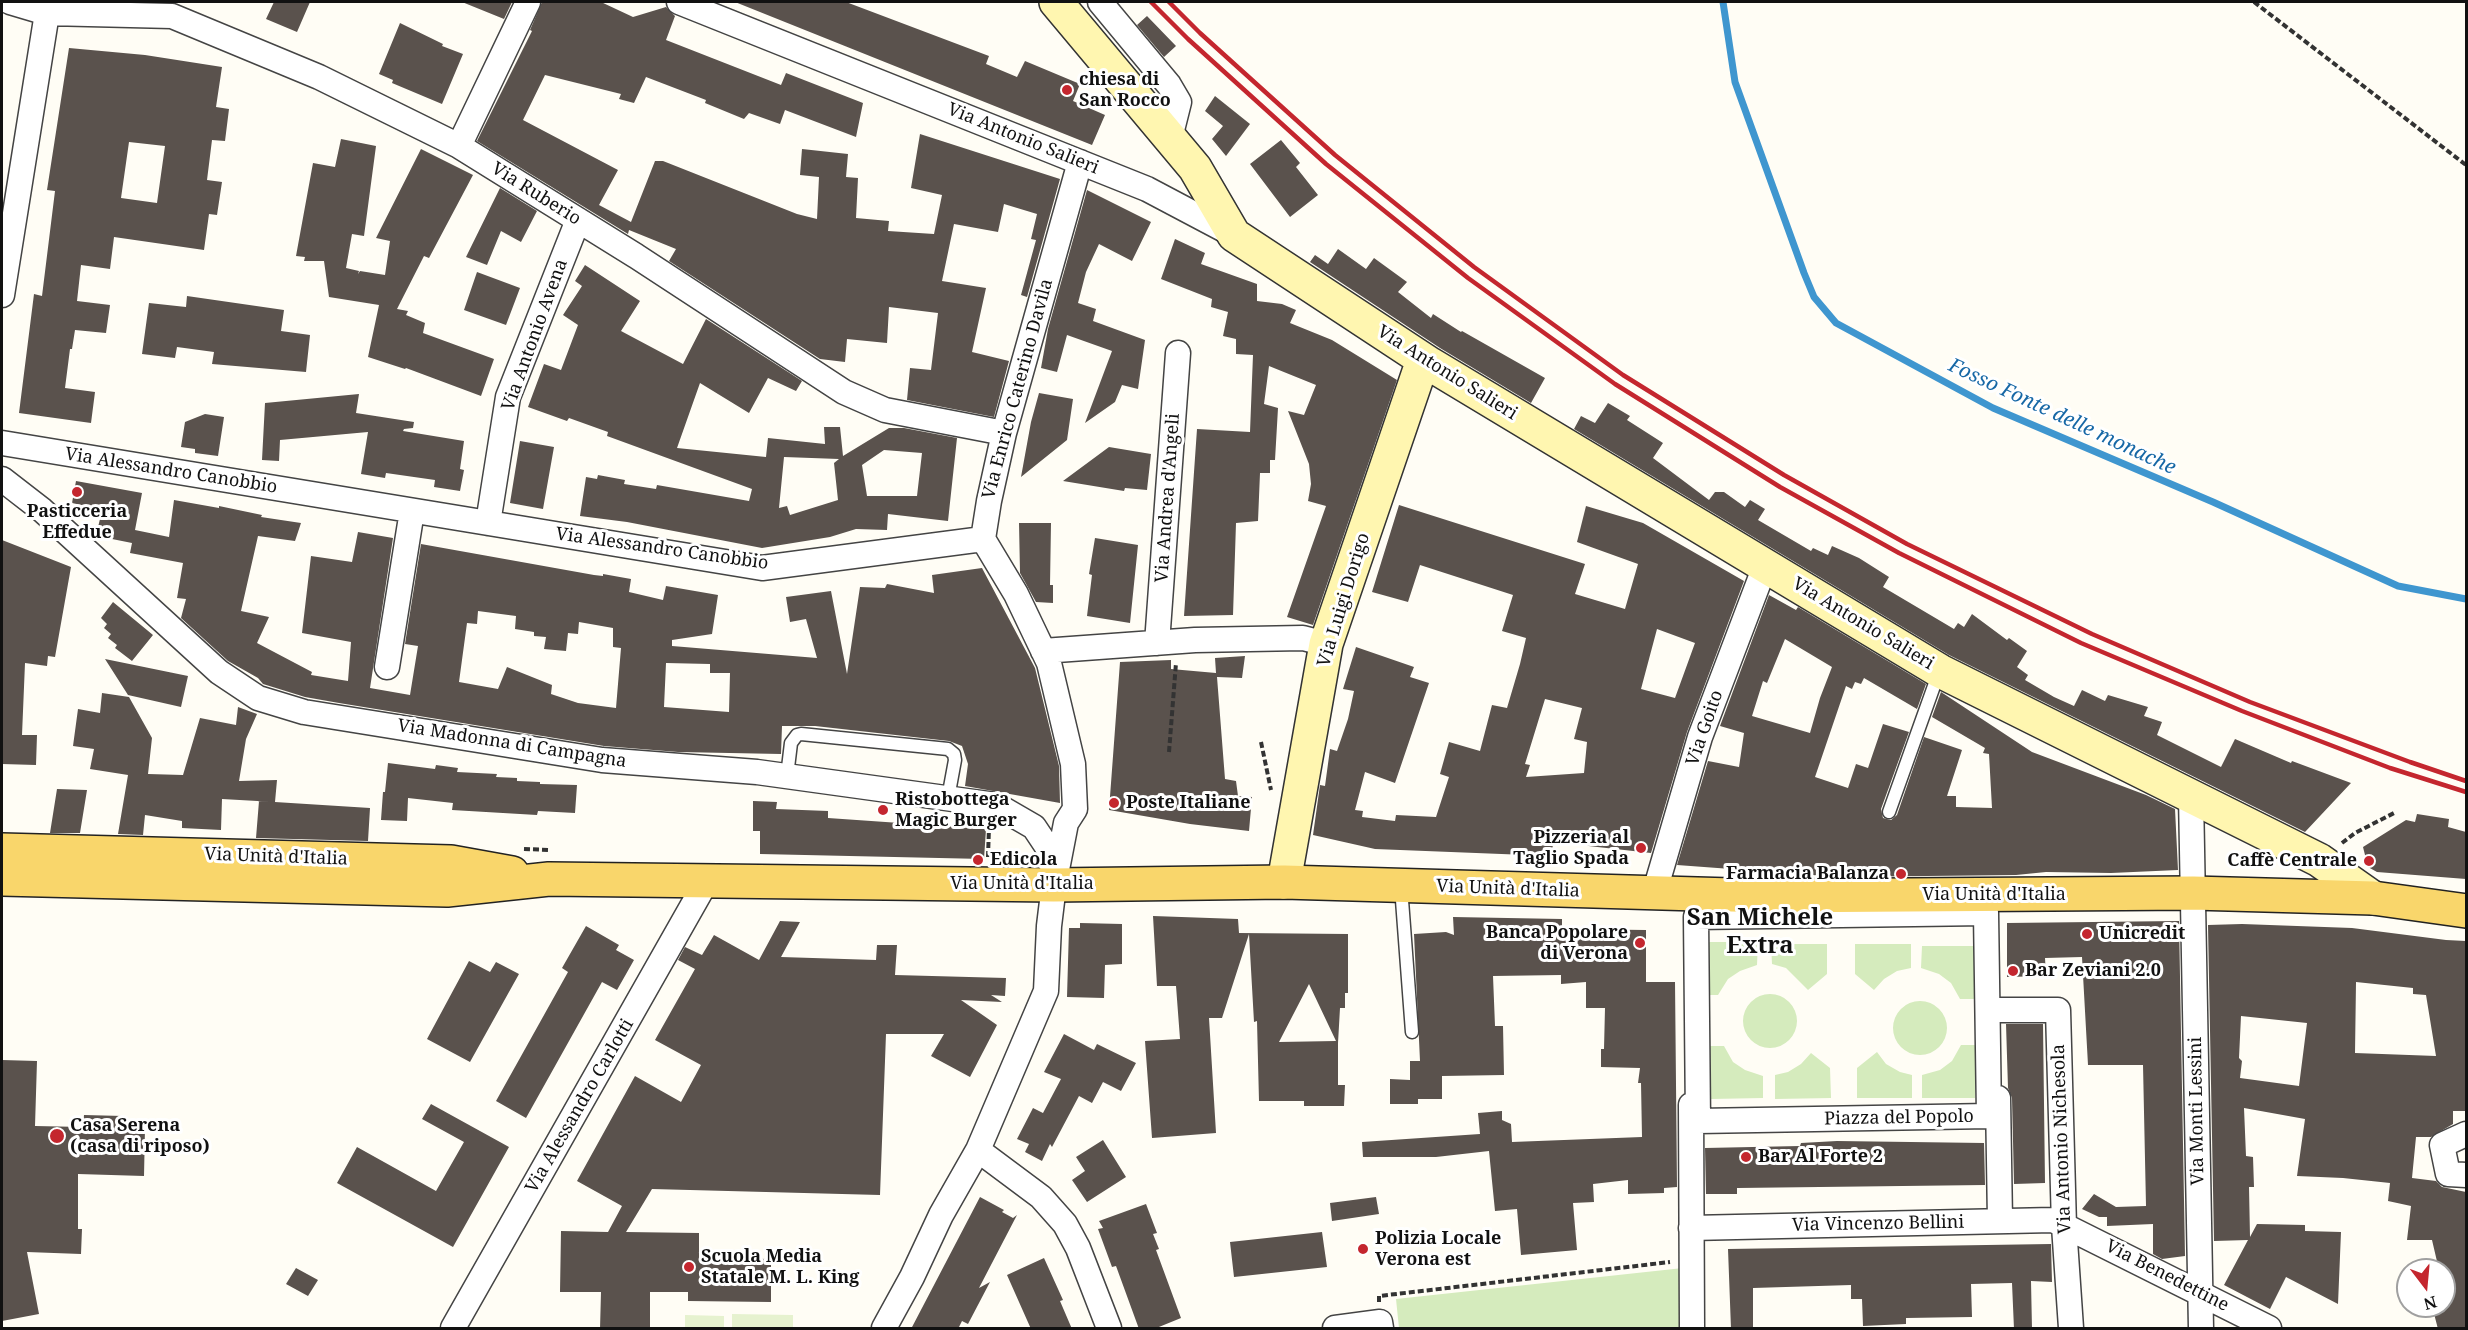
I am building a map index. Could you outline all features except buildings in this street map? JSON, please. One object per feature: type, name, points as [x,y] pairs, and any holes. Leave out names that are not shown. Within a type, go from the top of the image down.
[{"type":"main road","name":"Via Unità d'Italia","points":[[2,850],[451,862],[549,879]]},
{"type":"main road","name":"Via Unità d'Italia","points":[[2,879],[447,890],[549,879],[1054,885],[1284,882],[1654,894],[1693,906],[1993,896],[2193,893],[2373,898],[2466,911]]},
{"type":"street","name":"Via Ruberio","points":[[10,2],[172,16],[319,77],[459,146],[844,392],[885,410],[1004,432]]},
{"type":"street","points":[[459,146],[528,2]]},
{"type":"street","name":"Via Antonio Salieri","points":[[679,2],[723,10],[1147,189],[1234,235],[1424,360],[1940,671],[2319,860],[2373,898]]},
{"type":"street","points":[[1056,2],[1195,168],[1234,235]]},
{"type":"street","points":[[1100,2],[1169,84],[1179,102],[1170,138]]},
{"type":"street","points":[[2,295],[49,7]]},
{"type":"street","name":"Via Enrico Caterino Davila","points":[[983,539],[1004,432],[1080,162]]},
{"type":"street","name":"Via Antonio Avena","points":[[488,523],[508,398],[578,220]]},
{"type":"street","name":"Via Andrea d'Angeli","points":[[1167,642],[1178,353]]},
{"type":"street","name":"Via Luigi Dorigo","points":[[1284,882],[1326,644],[1424,360]]},
{"type":"street","name":"Via Alessandro Canobbio","points":[[2,443],[762,568],[983,539]]},
{"type":"street","name":"Via Madonna di Campagna","points":[[2,479],[42,510],[219,672],[258,698],[304,712],[602,760],[787,776],[996,805],[1050,825]]},
{"type":"street","points":[[387,667],[412,511]]},
{"type":"street","points":[[884,1329],[941,1215],[978,1150],[1046,991],[1049,926],[1054,885],[1050,825],[1075,809],[1073,764],[1049,663],[1016,594],[983,539]]},
{"type":"street","name":"Via Goito","points":[[1654,894],[1700,737],[1766,566]]},
{"type":"street","points":[[1043,651],[1167,642],[1302,638],[1326,644]]},
{"type":"street","name":"Via Monti Lessini","points":[[2191,796],[2201,1329]]},
{"type":"street","name":"Via Alessandro Carlotti","points":[[453,1329],[706,882]]},
{"type":"street","name":"Piazza del Popolo","points":[[1993,896],[2000,1221]]},
{"type":"street","points":[[1692,1329],[1693,906]]},
{"type":"street","name":"Piazza del Popolo","points":[[1693,906],[1986,912],[1989,1116],[1698,1121],[1693,906]]},
{"type":"street","name":"Via Antonio Nichesola","points":[[1996,1010],[2058,1010],[2064,1226],[2071,1329]]},
{"type":"street","points":[[2466,1134],[2442,1145],[2448,1174],[2466,1175]]},
{"type":"street","points":[[978,1150],[1041,1197],[1065,1224],[1078,1248],[1109,1329]]},
{"type":"street","name":"Via Vincenzo Bellini","points":[[1691,1228],[2053,1220],[2064,1226]]},
{"type":"street","name":"Via Benedettine","points":[[2064,1226],[2200,1292],[2269,1329]]},
{"type":"street","points":[[1335,1329],[1381,1325]]},
{"type":"lane","points":[[1889,812],[1940,671]]},
{"type":"lane","points":[[787,776],[791,743],[797,735],[801,734],[948,749],[954,754],[955,760],[948,798]]},
{"type":"lane","points":[[1401,885],[1412,1032]]},
{"type":"path","points":[[2254,2],[2466,165]]},
{"type":"path","points":[[1167,642],[1169,752]]},
{"type":"path","points":[[1261,742],[1273,797]]},
{"type":"path","points":[[2355,832],[2396,812]]},
{"type":"path","points":[[987,818],[990,824],[987,857],[994,857]]},
{"type":"path","points":[[1381,1325],[1379,1296],[1691,1259]]},
{"type":"green space","points":[[1705,942],[1758,942],[1757,965],[1740,971],[1728,979],[1718,995],[1705,995]]},
{"type":"green space","points":[[1771,944],[1827,944],[1827,974],[1808,990],[1786,968],[1772,964]]},
{"type":"green space","points":[[1855,944],[1911,944],[1911,968],[1897,971],[1884,979],[1874,990],[1855,974]]},
{"type":"green space","points":[[1922,946],[1974,946],[1974,999],[1960,999],[1951,983],[1939,974],[1921,968]]},
{"type":"green space","points":[[1770,994],[1780,996],[1789,1002],[1795,1011],[1797,1021],[1795,1031],[1789,1040],[1780,1046],[1770,1048],[1760,1046],[1751,1040],[1745,1031],[1743,1021],[1745,1011],[1751,1002],[1760,996]]},
{"type":"green space","points":[[1920,1001],[1930,1003],[1939,1009],[1945,1018],[1947,1028],[1945,1038],[1939,1047],[1930,1053],[1920,1055],[1910,1053],[1901,1047],[1895,1038],[1893,1028],[1895,1018],[1901,1009],[1910,1003]]},
{"type":"green space","points":[[1961,1045],[1975,1045],[1975,1098],[1922,1098],[1922,1075],[1940,1070],[1952,1061]]},
{"type":"green space","points":[[1710,1046],[1724,1046],[1733,1062],[1745,1070],[1763,1076],[1763,1098],[1711,1099]]},
{"type":"green space","points":[[1877,1052],[1886,1064],[1900,1072],[1912,1075],[1912,1098],[1857,1098],[1857,1068]]},
{"type":"green space","points":[[1811,1053],[1830,1068],[1831,1098],[1775,1099],[1775,1075],[1788,1072],[1801,1064]]},
{"type":"green space","points":[[1683,1268],[1685,1328],[1399,1328],[1396,1299]]},
{"type":"green space","points":[[732,1314],[793,1315],[793,1328],[732,1328]]},
{"type":"green space","points":[[685,1315],[724,1316],[724,1328],[685,1328]]},
{"type":"waterway","name":"Fosso Fonte delle monache","points":[[1723,2],[1735,82],[1814,297],[1836,323],[1993,408],[2213,502],[2398,586],[2466,599]]},
{"type":"railway","points":[[1151,2],[1188,39],[1326,164],[1468,278],[1615,384],[1780,487],[1899,553],[2081,643],[2242,711],[2390,768],[2466,792]]},
{"type":"railway","points":[[1169,2],[1335,155],[1474,267],[1623,375],[1784,475],[1907,544],[2092,634],[2250,702],[2466,781]]},
{"type":"place","name":"chiesa di San Rocco","points":[[1067,90]]},
{"type":"place","name":"Pasticceria Effedue","points":[[77,492]]},
{"type":"place","name":"Poste Italiane","points":[[1114,803]]},
{"type":"place","name":"Ristobottega Magic Burger","points":[[883,810]]},
{"type":"place","name":"Pizzeria al Taglio Spada","points":[[1641,848]]},
{"type":"place","name":"Edicola","points":[[978,860]]},
{"type":"place","name":"Caffè Centrale","points":[[2369,861]]},
{"type":"place","name":"Farmacia Balanza","points":[[1901,874]]},
{"type":"place","name":"Unicredit","points":[[2087,934]]},
{"type":"place","name":"Banca Popolare di Verona","points":[[1640,943]]},
{"type":"place","name":"Bar Zeviani 2.0","points":[[2013,971]]},
{"type":"place","name":"Casa Serena (casa di riposo)","points":[[57,1136]]},
{"type":"place","name":"Bar Al Forte 2","points":[[1746,1157]]},
{"type":"place","name":"Polizia Locale Verona est","points":[[1363,1249]]},
{"type":"place","name":"Scuola Media Statale M. L. King","points":[[689,1267]]},
{"type":"district","name":"San Michele Extra","points":[[1760,932]]}]
